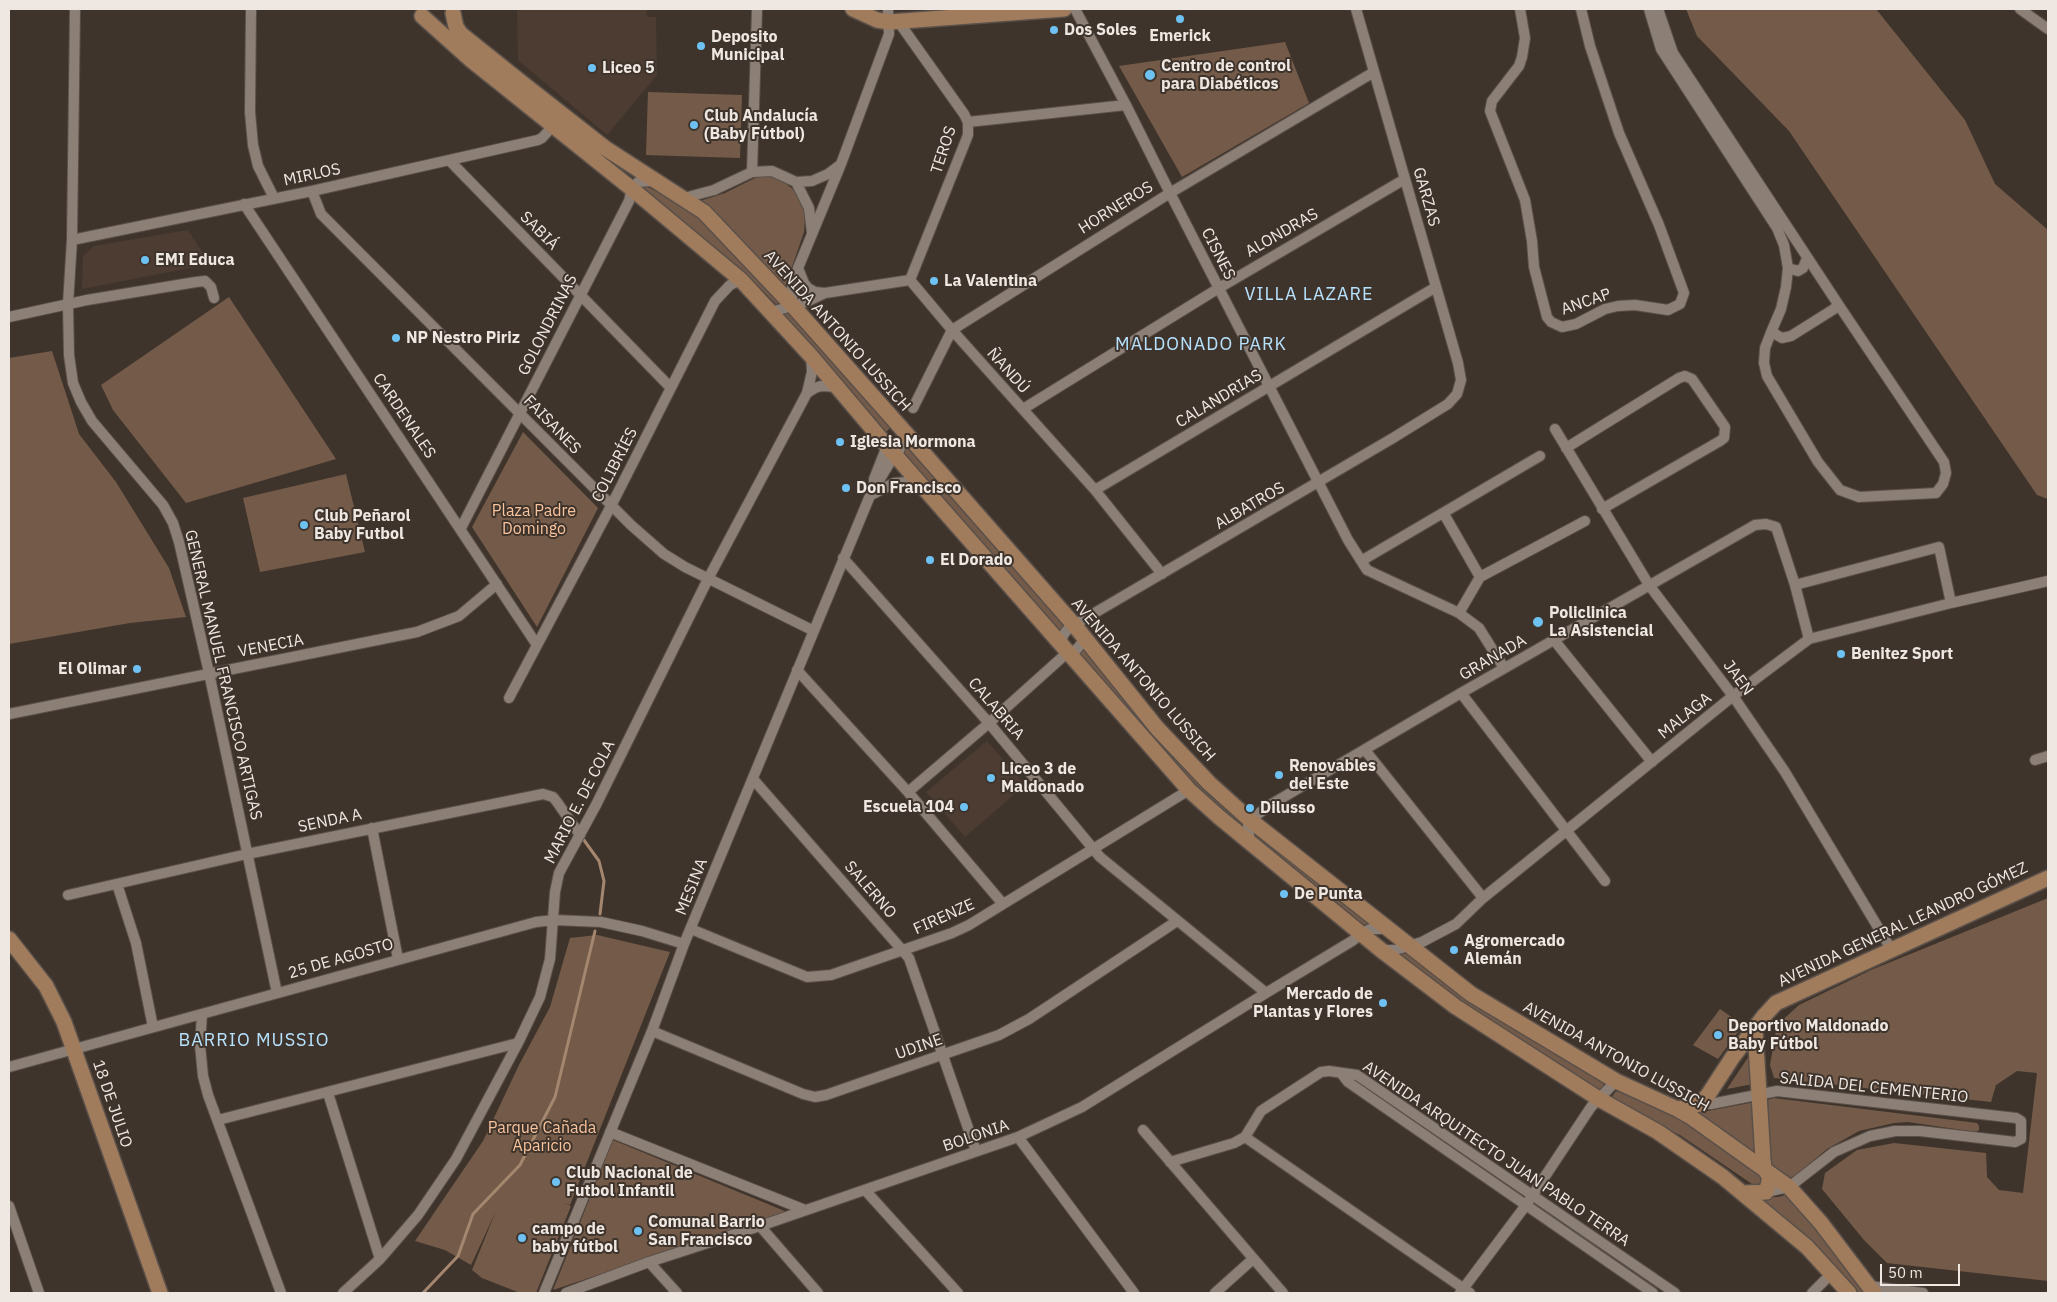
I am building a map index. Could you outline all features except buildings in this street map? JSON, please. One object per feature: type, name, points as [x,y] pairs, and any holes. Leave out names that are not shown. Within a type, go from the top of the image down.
[{"type":"main road","points":[[853,9],[877,20],[891,17],[1064,9]]},
{"type":"main road","points":[[418,12],[438,18],[455,11]]},
{"type":"main road","name":"AVENIDA ANTONIO LUSSICH","points":[[455,11],[456,27],[461,34],[606,148],[704,212],[793,306],[1079,632],[1157,728],[1209,783],[1250,820],[1471,994],[1616,1081],[1677,1109],[1789,1187],[1821,1223],[1871,1290]]},
{"type":"main road","points":[[418,12],[471,60],[741,280],[811,356],[1189,790],[1250,844],[1361,934],[1481,1024],[1599,1099],[1658,1132],[1744,1193],[1807,1247],[1849,1293]]},
{"type":"main road","name":"AVENIDA GENERAL LEANDRO GÓMEZ","points":[[1700,1104],[1732,1058],[1776,1003],[2048,878]]},
{"type":"main road","name":"18 DE JULIO","points":[[9,939],[54,998],[74,1048],[160,1293]]},
{"type":"main road","points":[[1744,1193],[1766,1192],[1769,1176],[1764,1168],[1755,1029]]},
{"type":"main road","points":[[1677,1109],[1700,1104]]},
{"type":"street","name":"GENERAL MANUEL FRANCISCO ARTIGAS","points":[[75,9],[72,240],[68,304],[69,355],[73,383],[92,421],[163,505],[173,523],[209,673],[277,993]]},
{"type":"street","points":[[251,9],[250,112],[253,145],[258,166],[274,198]]},
{"type":"street","points":[[752,172],[757,9]]},
{"type":"street","name":"CISNES","points":[[1075,9],[1348,540],[1361,561],[1367,570],[1459,613],[1480,628],[1504,668]]},
{"type":"street","name":"GARZAS","points":[[1356,9],[1461,380],[1457,394]]},
{"type":"street","name":"ANCAP","points":[[1520,9],[1525,38],[1522,57],[1519,66],[1492,101],[1490,111],[1525,200],[1534,267],[1547,317],[1551,322],[1562,327],[1576,324],[1605,308],[1635,305],[1668,310],[1680,304],[1684,293],[1659,225],[1619,133],[1590,46],[1581,9]]},
{"type":"street","points":[[1649,9],[1661,48],[1777,228],[1784,245],[1788,268],[1786,287],[1781,310],[1765,348],[1764,363],[1767,376],[1818,462],[1840,490],[1859,497],[1936,493],[1943,484],[1946,473],[1944,462],[1807,258],[1673,53],[1658,9]]},
{"type":"street","points":[[2020,9],[2048,29]]},
{"type":"street","points":[[891,17],[964,114],[968,122]]},
{"type":"street","points":[[793,306],[791,291],[798,268],[841,164],[889,34],[891,17]]},
{"type":"street","name":"HORNEROS","points":[[952,330],[1170,193],[1374,72]]},
{"type":"street","name":"TEROS","points":[[910,280],[968,136],[968,122],[1126,105]]},
{"type":"street","name":"MIRLOS","points":[[72,240],[312,191],[538,140],[552,127]]},
{"type":"street","name":"SABIÁ","points":[[449,160],[671,388]]},
{"type":"street","points":[[684,198],[714,190],[752,172],[772,171],[796,182],[812,181],[828,174],[841,164]]},
{"type":"street","name":"ALONDRAS","points":[[1023,409],[1219,288],[1405,179]]},
{"type":"street","points":[[632,190],[638,182],[650,181],[660,184]]},
{"type":"street","points":[[796,182],[809,208],[812,236]]},
{"type":"street","name":"GOLONDRINAS","points":[[461,528],[629,201],[632,190]]},
{"type":"street","name":"FAISANES","points":[[312,191],[320,214],[610,506],[664,554],[708,579],[814,631]]},
{"type":"street","name":"CARDENALES","points":[[244,204],[538,644]]},
{"type":"street","points":[[1788,268],[1798,270],[1802,268],[1807,258]]},
{"type":"street","points":[[798,268],[801,278],[808,288],[815,292],[825,293]]},
{"type":"street","name":"COLIBRÍES","points":[[509,698],[715,301],[730,285],[741,280]]},
{"type":"street","points":[[771,312],[793,306],[825,293],[910,280]]},
{"type":"street","name":"ÑANDÚ","points":[[910,280],[952,330],[1095,490],[1162,574]]},
{"type":"street","points":[[9,317],[68,304],[205,281],[211,287],[214,298]]},
{"type":"street","name":"CALANDRIAS","points":[[1095,490],[1436,287]]},
{"type":"street","points":[[1772,330],[1782,338],[1791,336],[1834,309],[1838,304]]},
{"type":"street","points":[[913,408],[952,330]]},
{"type":"street","name":"MARIO E. DE COLA","points":[[343,1293],[380,1259],[418,1215],[456,1159],[518,1043],[540,997],[550,958],[555,892],[560,873],[708,579],[808,393],[812,372],[811,356]]},
{"type":"street","points":[[1566,448],[1685,376],[1692,379],[1725,427],[1724,438],[1720,441],[1602,509]]},
{"type":"street","points":[[808,393],[814,388],[821,386],[837,387]]},
{"type":"street","name":"ALBATROS","points":[[1064,648],[1064,634],[1068,628],[1079,632],[1162,574],[1448,404],[1457,394]]},
{"type":"street","name":"JAEN","points":[[1555,429],[1649,585],[1733,696],[1785,772],[1891,950]]},
{"type":"street","name":"MESINA","points":[[544,1292],[652,1030],[684,944],[872,491],[874,479],[891,450],[904,442],[906,434]]},
{"type":"street","points":[[1361,561],[1540,456]]},
{"type":"street","points":[[872,491],[894,483],[920,481]]},
{"type":"street","points":[[1444,514],[1480,577]]},
{"type":"street","points":[[1459,613],[1480,577],[1585,521]]},
{"type":"street","name":"GRANADA","points":[[1250,820],[1270,806],[1461,693],[1755,526],[1766,524],[1776,527],[1795,585]]},
{"type":"street","points":[[1809,639],[1795,585],[1939,547],[1951,603]]},
{"type":"street","name":"CALABRIA","points":[[843,558],[989,723],[1100,857],[1266,993]]},
{"type":"street","name":"MALAGA","points":[[1381,950],[1395,950],[1410,946],[1456,924],[1483,898],[1567,830],[1733,696],[1809,639],[2048,581]]},
{"type":"street","name":"VENECIA","points":[[9,714],[417,632],[458,616],[498,584]]},
{"type":"street","points":[[908,792],[989,723],[1064,648],[1076,650],[1081,644],[1079,632]]},
{"type":"street","points":[[1554,640],[1652,762]]},
{"type":"street","points":[[797,670],[908,792],[1003,904]]},
{"type":"street","points":[[1461,693],[1605,881]]},
{"type":"street","points":[[1365,750],[1483,898]]},
{"type":"street","points":[[2035,760],[2048,756]]},
{"type":"street","name":"SALERNO","points":[[753,779],[909,958],[976,1151]]},
{"type":"street","name":"FIRENZE","points":[[691,929],[807,977],[832,975],[969,925],[1189,790]]},
{"type":"street","name":"SENDA A","points":[[68,895],[247,854],[543,794],[553,797],[580,835]]},
{"type":"street","points":[[1250,820],[1248,826],[1250,844]]},
{"type":"street","points":[[372,828],[398,959]]},
{"type":"street","points":[[117,884],[136,943],[153,1027]]},
{"type":"street","name":"25 DE AGOSTO","points":[[9,1067],[536,922],[554,920],[601,922],[642,931],[684,944]]},
{"type":"street","name":"UDINE","points":[[652,1030],[803,1094],[814,1097],[826,1095],[999,1035],[1028,1019],[1177,922]]},
{"type":"street","points":[[1361,934],[1370,929],[1388,929]]},
{"type":"street","name":"BOLONIA","points":[[566,1293],[649,1262],[760,1226],[1018,1137],[1082,1107],[1352,942],[1361,934]]},
{"type":"street","points":[[202,1014],[200,1045],[203,1076],[281,1293]]},
{"type":"street","points":[[218,1120],[518,1043]]},
{"type":"street","points":[[1170,1162],[1234,1143],[1245,1137],[1261,1112],[1286,1094],[1320,1072],[1342,1073]]},
{"type":"street","name":"AVENIDA ARQUITECTO JUAN PABLO TERRA","points":[[1342,1073],[1357,1075],[1676,1293]]},
{"type":"street","name":"AVENIDA ARQUITECTO JUAN PABLO TERRA","points":[[1342,1073],[1348,1082],[1652,1293]]},
{"type":"street","points":[[1245,1137],[1465,1292],[1591,1107],[1616,1081]]},
{"type":"street","name":"SALIDA DEL CEMENTERIO","points":[[1700,1104],[1711,1104],[1777,1091],[2016,1118],[2021,1121],[2020,1139],[2015,1142],[1920,1131],[1895,1131],[1870,1136],[1834,1152],[1789,1187]]},
{"type":"street","points":[[328,1093],[380,1259]]},
{"type":"street","points":[[1143,1130],[1283,1293]]},
{"type":"street","points":[[610,1132],[805,1210]]},
{"type":"street","points":[[1018,1137],[1134,1293]]},
{"type":"street","points":[[1766,1192],[1789,1187]]},
{"type":"street","points":[[865,1190],[958,1293]]},
{"type":"street","points":[[9,1206],[39,1293]]},
{"type":"street","points":[[760,1226],[818,1293]]},
{"type":"street","points":[[1215,1293],[1253,1259]]},
{"type":"street","points":[[649,1262],[677,1293]]},
{"type":"street","points":[[1812,1293],[1832,1274]]},
{"type":"street","points":[[1871,1290],[1923,1293]]},
{"type":"shaded area","name":"Liceo 5","points":[[517,9],[646,9],[647,17],[656,17],[657,75],[607,135],[518,60]]},
{"type":"shaded area","name":"EMI Educa","points":[[188,230],[210,264],[82,289],[83,256],[94,246]]},
{"type":"shaded area","points":[[987,741],[1025,785],[965,837],[926,792]]},
{"type":"green space","points":[[1686,9],[1876,9],[1965,120],[1995,184],[2048,230],[2048,499],[2037,495],[1789,131],[1697,36]]},
{"type":"green space","points":[[1285,42],[1309,103],[1182,177],[1119,66]]},
{"type":"green space","name":"Club Andalucía (Baby Fútbol)","points":[[648,92],[742,95],[740,158],[646,155]]},
{"type":"green space","points":[[774,176],[782,180],[796,192],[804,208],[804,232],[785,287],[700,201],[725,193],[757,177]]},
{"type":"green space","points":[[644,185],[697,213],[779,303],[776,304],[756,284],[640,186]]},
{"type":"green space","points":[[229,297],[336,459],[186,503],[113,410],[101,385]]},
{"type":"green space","points":[[789,312],[892,426],[885,433],[779,313]]},
{"type":"green space","points":[[52,351],[79,434],[116,482],[169,568],[186,617],[130,623],[9,644],[9,358]]},
{"type":"green space","name":"Plaza Padre Domingo","points":[[523,432],[598,508],[537,627],[472,527]]},
{"type":"green space","points":[[907,445],[1067,624],[1061,629],[1059,634],[902,454]]},
{"type":"green space","name":"Club Peñarol Baby Futbol","points":[[346,474],[365,552],[260,572],[243,498]]},
{"type":"green space","points":[[1084,646],[1242,818],[1244,832],[1192,784],[1076,653]]},
{"type":"green space","points":[[1253,827],[1374,924],[1361,925],[1255,841]]},
{"type":"green space","points":[[2048,898],[2048,1281],[1887,1263],[1864,1240],[1822,1189],[1825,1173],[1857,1150],[1894,1143],[1986,1153],[1987,1177],[1999,1190],[2023,1193],[2037,1073],[2017,1071],[1996,1085],[1991,1102],[1774,1078],[1770,1065],[1777,1025],[1799,1005],[1871,970]]},
{"type":"green space","name":"Parque Cañada Aparicio","points":[[597,935],[670,952],[570,1205],[563,1203],[571,1206],[536,1293],[520,1293],[482,1278],[472,1270],[496,1211],[471,1265],[445,1250],[415,1241],[483,1141],[519,1065],[550,1007],[570,938]]},
{"type":"green space","points":[[1410,953],[1604,1081],[1603,1088],[1600,1091],[1464,1006],[1397,954]]},
{"type":"green space","name":"Deportivo Maldonado Baby Fútbol","points":[[1720,1009],[1743,1025],[1718,1059],[1693,1045]]},
{"type":"green space","points":[[1751,1053],[1753,1084],[1727,1089]]},
{"type":"green space","points":[[1622,1091],[1691,1123],[1764,1176],[1762,1184],[1755,1186],[1680,1135],[1653,1124],[1611,1099],[1615,1092]]},
{"type":"green space","points":[[1774,1098],[1977,1123],[1979,1130],[1976,1132],[1908,1122],[1894,1123],[1859,1131],[1827,1149],[1796,1175],[1787,1179],[1770,1164],[1764,1101]]},
{"type":"green space","points":[[1755,1102],[1756,1155],[1697,1113]]},
{"type":"green space","points":[[613,1140],[787,1212],[553,1290]]},
{"type":"green space","points":[[1789,1194],[1867,1293],[1856,1293],[1757,1197],[1778,1197]]},
{"type":"waterway","points":[[581,836],[599,861],[604,881],[600,914]]},
{"type":"waterway","points":[[423,1293],[458,1256],[473,1214],[520,1165],[555,1097],[595,931]]},
{"type":"place","name":"Emerick","points":[[1180,19]]},
{"type":"place","name":"Dos Soles","points":[[1054,30]]},
{"type":"place","name":"Deposito Municipal","points":[[701,46]]},
{"type":"place","name":"Liceo 5","points":[[592,68]]},
{"type":"place","name":"Centro de control para Diabéticos","points":[[1150,75]]},
{"type":"place","name":"Club Andalucía (Baby Fútbol)","points":[[694,125]]},
{"type":"place","name":"EMI Educa","points":[[145,260]]},
{"type":"place","name":"La Valentina","points":[[934,281]]},
{"type":"place","name":"NP Nestro Piriz","points":[[396,338]]},
{"type":"place","name":"Iglesia Mormona","points":[[840,442]]},
{"type":"place","name":"Don Francisco","points":[[846,488]]},
{"type":"place","name":"Club Peñarol Baby Futbol","points":[[304,525]]},
{"type":"place","name":"El Dorado","points":[[930,560]]},
{"type":"place","name":"Policlinica La Asistencial","points":[[1538,622]]},
{"type":"place","name":"Benitez Sport","points":[[1841,654]]},
{"type":"place","name":"El Olimar","points":[[137,669]]},
{"type":"place","name":"Renovables del Este","points":[[1279,775]]},
{"type":"place","name":"Liceo 3 de Maldonado","points":[[991,778]]},
{"type":"place","name":"Escuela 104","points":[[964,807]]},
{"type":"place","name":"Dilusso","points":[[1250,808]]},
{"type":"place","name":"De Punta","points":[[1284,894]]},
{"type":"place","name":"Agromercado Alemán","points":[[1454,950]]},
{"type":"place","name":"Mercado de Plantas y Flores","points":[[1383,1003]]},
{"type":"place","name":"Deportivo Maldonado Baby Fútbol","points":[[1718,1035]]},
{"type":"place","name":"Club Nacional de Futbol Infantil","points":[[556,1182]]},
{"type":"place","name":"Comunal Barrio San Francisco","points":[[638,1231]]},
{"type":"place","name":"campo de baby fútbol","points":[[522,1238]]},
{"type":"district","name":"VILLA LAZARE","points":[[1309,295]]},
{"type":"district","name":"MALDONADO PARK","points":[[1201,345]]},
{"type":"district","name":"BARRIO MUSSIO","points":[[254,1041]]}]
